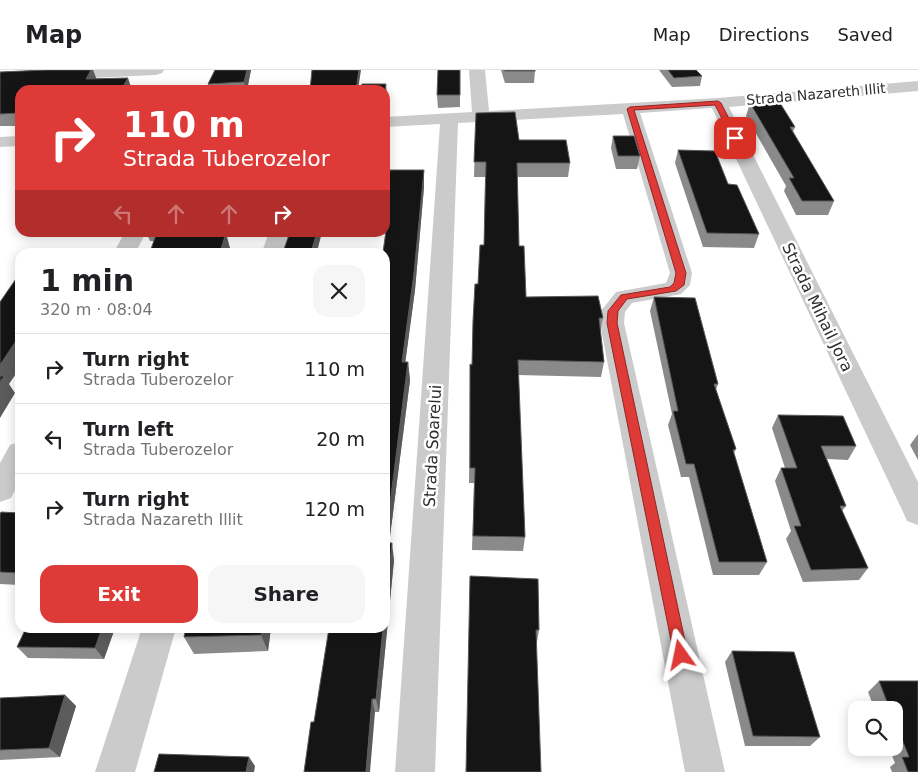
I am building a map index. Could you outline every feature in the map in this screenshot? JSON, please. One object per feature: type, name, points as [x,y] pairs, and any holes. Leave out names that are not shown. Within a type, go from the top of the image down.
[{"type":"street","points":[[0,77],[156,70]]},
{"type":"street","points":[[477,70],[481,118]]},
{"type":"street","name":"Strada Nazareth Illit","points":[[390,122],[630,109],[916,88]]},
{"type":"street","name":"Strada Mihail Jora","points":[[718,103],[918,512]]},
{"type":"street","points":[[630,109],[681,273],[679,285],[673,289],[624,297],[613,311],[612,323],[705,772]]},
{"type":"street","name":"Strada Soarelui","points":[[415,772],[449,119]]},
{"type":"street","points":[[0,142],[15,140]]},
{"type":"street","points":[[127,248],[133,237]]},
{"type":"street","points":[[0,490],[15,462]]},
{"type":"street","points":[[115,772],[157,633]]},
{"type":"building","points":[[91,70],[86,79],[128,78],[124,85],[15,85],[15,113],[0,114],[0,72]]},
{"type":"building","points":[[215,70],[247,70],[244,82],[208,84]]},
{"type":"building","points":[[312,70],[359,70],[357,85],[310,85]]},
{"type":"building","points":[[438,70],[460,70],[460,95],[437,95]]},
{"type":"building","points":[[535,70],[535,71],[505,71]]},
{"type":"building","points":[[668,70],[696,70],[702,76],[674,78]]},
{"type":"building","points":[[362,84],[386,84],[386,85]]},
{"type":"building","points":[[750,103],[780,103],[795,127],[790,127],[834,201],[802,201],[789,178],[794,178]]},
{"type":"building","points":[[515,112],[519,140],[566,140],[570,163],[517,163],[519,246],[524,246],[526,297],[598,296],[603,318],[599,318],[604,362],[518,360],[525,537],[473,536],[475,468],[470,468],[470,364],[472,365],[475,284],[478,284],[480,245],[484,245],[486,162],[474,162],[476,113]]},
{"type":"building","points":[[613,136],[634,136],[640,156],[618,156]]},
{"type":"building","points":[[678,150],[715,151],[728,184],[737,185],[759,234],[707,233]]},
{"type":"building","points":[[390,170],[424,170],[414,273],[402,362],[408,362],[390,504],[390,248],[384,248],[385,237],[390,237]]},
{"type":"building","points":[[155,237],[225,237],[221,248],[151,248]]},
{"type":"building","points":[[288,237],[316,237],[312,248],[284,248]]},
{"type":"building","points":[[15,280],[15,342],[0,365],[0,302]]},
{"type":"building","points":[[654,297],[695,298],[718,384],[714,384],[736,449],[733,450],[767,562],[719,562],[694,464],[686,464],[673,411],[678,411]]},
{"type":"building","points":[[778,415],[843,416],[856,446],[821,446],[846,506],[840,506],[868,568],[811,570],[794,526],[801,526],[781,468],[797,468]]},
{"type":"building","points":[[1,512],[15,513],[15,573],[0,572]]},
{"type":"building","points":[[390,543],[392,543],[390,562]]},
{"type":"building","points":[[470,576],[538,579],[539,630],[536,630],[541,772],[466,772]]},
{"type":"building","points":[[24,633],[100,633],[95,648],[17,647]]},
{"type":"building","points":[[185,633],[261,633],[261,635],[184,637]]},
{"type":"building","points":[[328,633],[383,633],[376,699],[372,699],[366,772],[304,772],[311,722],[314,722]]},
{"type":"building","points":[[732,651],[794,652],[820,737],[753,736]]},
{"type":"building","points":[[879,681],[918,681],[918,772],[908,772],[902,757],[909,757],[903,742],[903,701],[887,701]]},
{"type":"building","points":[[65,695],[49,748],[0,750],[0,698]]},
{"type":"building","points":[[159,754],[249,757],[246,772],[154,772]]},
{"type":"route","points":[[681,655],[612,323],[613,311],[624,297],[673,289],[679,285],[681,273],[630,109],[718,103],[735,138]]}]
